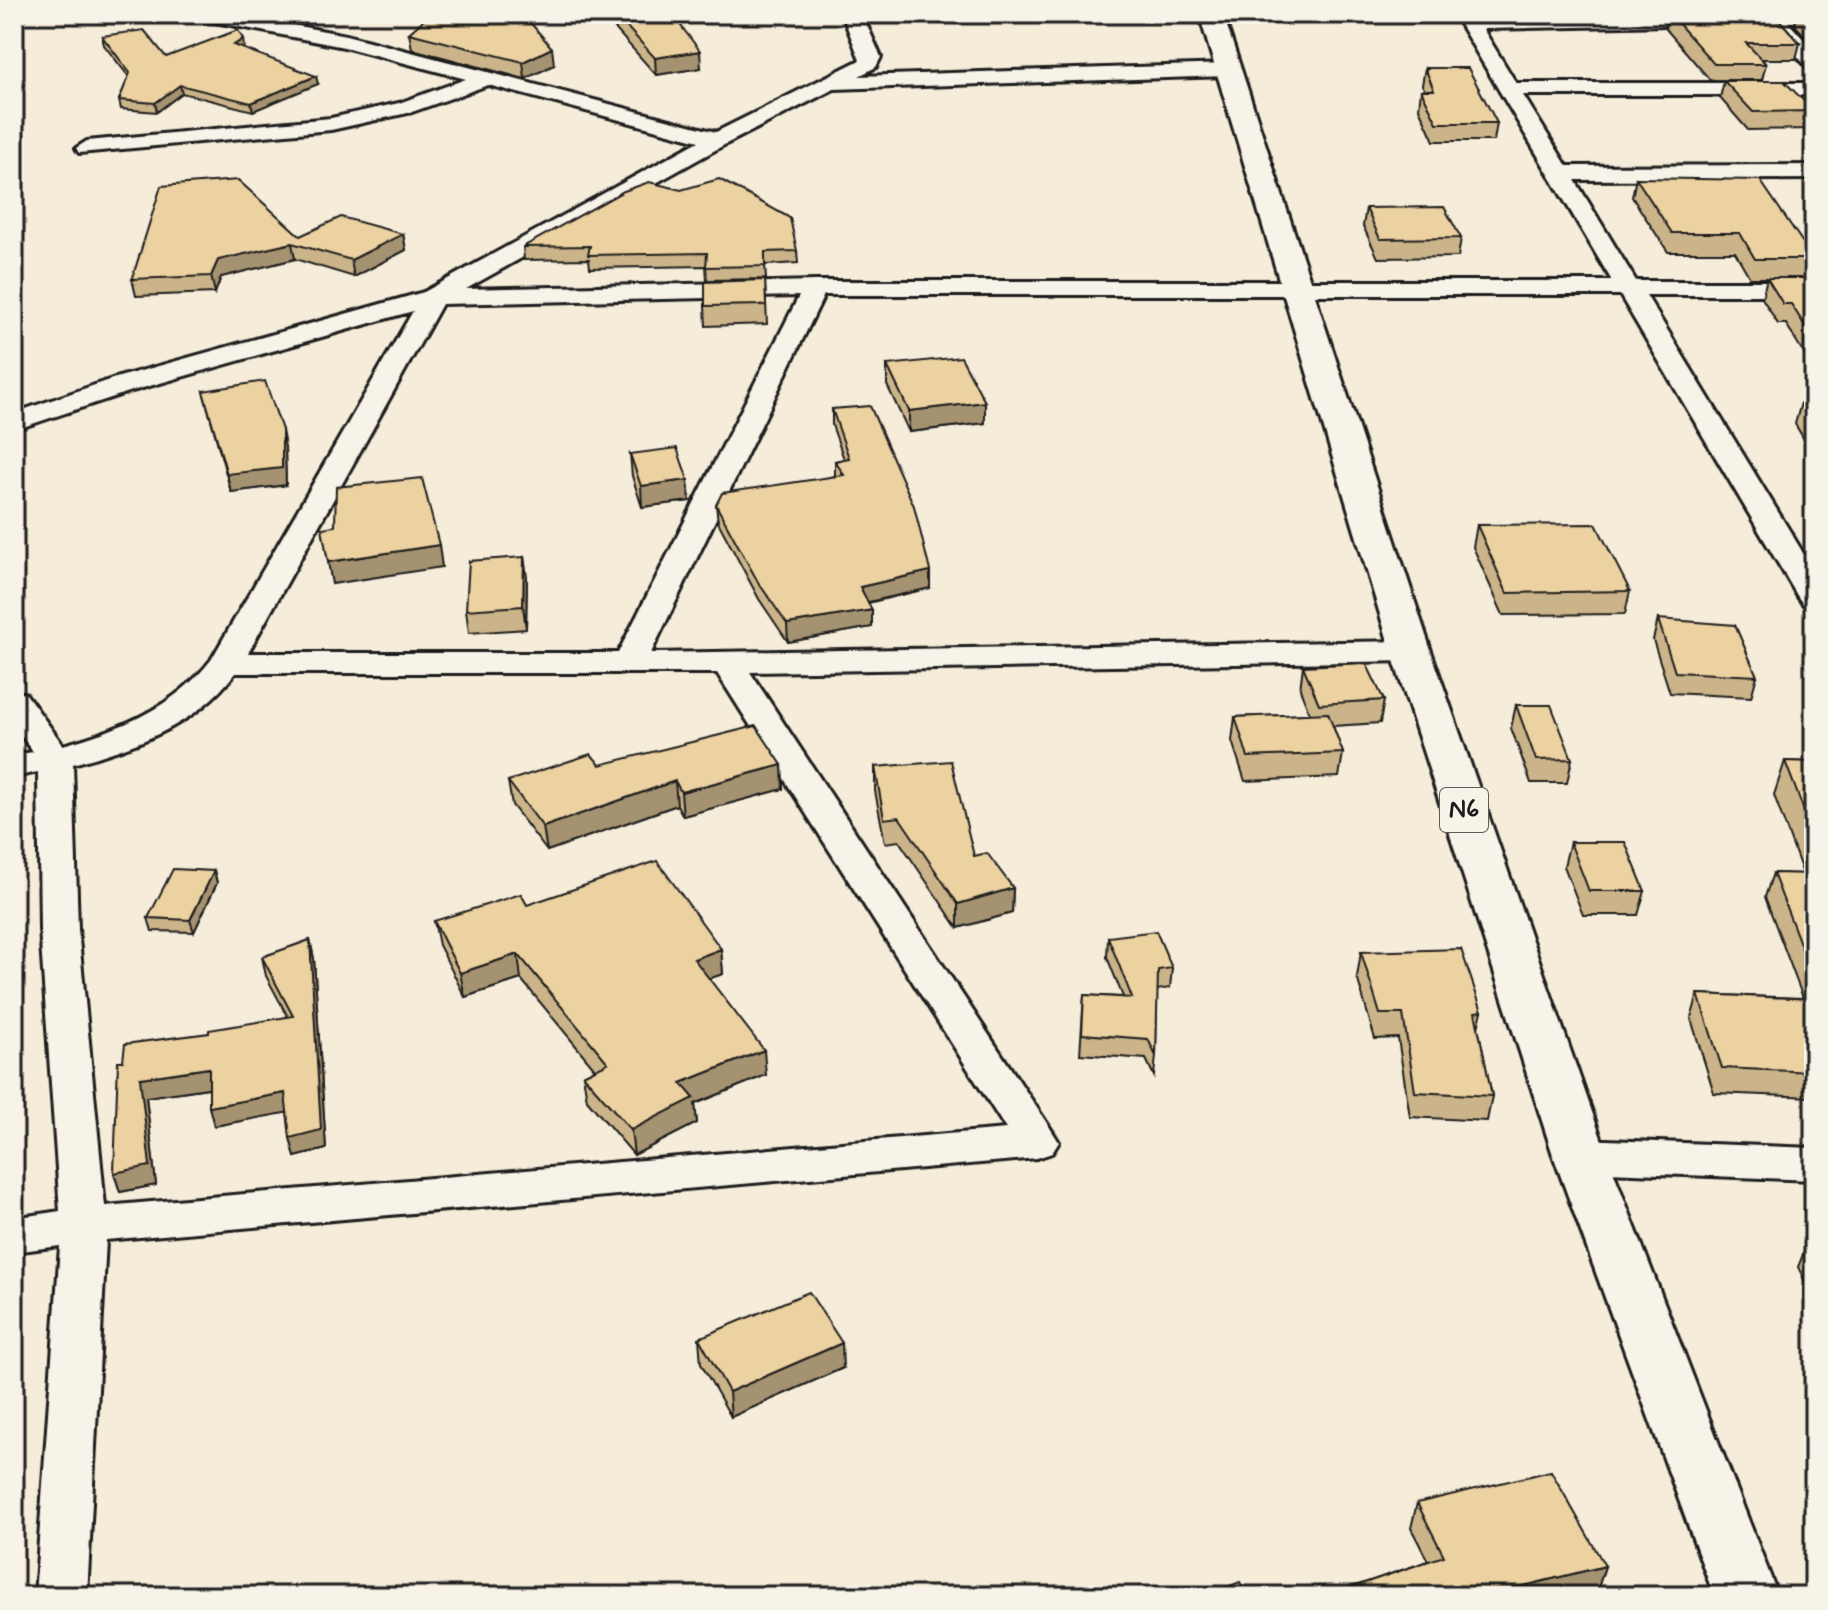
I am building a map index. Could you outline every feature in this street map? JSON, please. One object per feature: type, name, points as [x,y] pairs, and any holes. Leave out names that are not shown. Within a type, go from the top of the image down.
[{"type":"highway","name":"N6","points":[[1211,14],[1411,651],[1580,1155],[1746,1596]]},
{"type":"street","points":[[14,19],[20,14]]},
{"type":"street","points":[[205,14],[346,41],[718,139]]},
{"type":"street","points":[[14,422],[122,385],[433,297],[718,139],[869,63],[871,57],[852,14]]},
{"type":"street","points":[[1467,19],[1814,16]]},
{"type":"street","points":[[1773,17],[1814,63]]},
{"type":"street","points":[[1467,19],[1814,597]]},
{"type":"street","points":[[826,84],[1227,70]]},
{"type":"street","points":[[87,148],[331,124],[405,108],[487,78]]},
{"type":"street","points":[[1510,89],[1814,89]]},
{"type":"street","points":[[1560,173],[1814,172]]},
{"type":"street","points":[[433,297],[815,288],[1298,285],[1814,288]]},
{"type":"street","points":[[629,664],[815,288]]},
{"type":"street","points":[[34,762],[159,720],[199,695],[226,663],[433,297]]},
{"type":"street","points":[[226,663],[629,664],[1411,651]]},
{"type":"street","points":[[14,1235],[84,1225],[1037,1142],[727,663]]},
{"type":"street","points":[[14,701],[34,762],[59,929],[84,1225],[61,1596]]},
{"type":"street","points":[[1580,1155],[1814,1164]]},
{"type":"building","points":[[430,14],[523,14],[552,48],[523,62],[409,33]]},
{"type":"building","points":[[615,14],[672,14],[700,51],[655,58]]},
{"type":"building","points":[[1670,14],[1774,14],[1800,43],[1746,43],[1766,64],[1714,64]]},
{"type":"building","points":[[144,30],[166,57],[238,30],[243,39],[234,45],[316,76],[251,103],[180,85],[155,103],[119,100],[130,73],[102,36]]},
{"type":"building","points":[[1425,68],[1468,68],[1497,123],[1437,123],[1421,90],[1434,90]]},
{"type":"building","points":[[1724,81],[1784,81],[1814,111],[1753,112]]},
{"type":"building","points":[[1636,178],[1760,180],[1814,259],[1755,259],[1740,233],[1672,233]]},
{"type":"building","points":[[719,179],[790,218],[797,251],[765,252],[765,266],[706,267],[707,253],[588,255],[590,246],[523,247],[624,191],[649,182],[681,190]]},
{"type":"building","points":[[238,180],[300,236],[341,217],[403,234],[351,260],[292,243],[218,260],[211,276],[132,279],[161,186]]},
{"type":"building","points":[[1444,207],[1461,238],[1380,239],[1366,208]]},
{"type":"building","points":[[1767,278],[1814,278],[1814,340],[1791,304],[1783,304]]},
{"type":"building","points":[[765,280],[766,305],[705,306],[705,282]]},
{"type":"building","points":[[961,357],[985,402],[909,411],[887,365]]},
{"type":"building","points":[[265,381],[282,430],[282,468],[227,474],[203,391]]},
{"type":"building","points":[[1801,403],[1814,403],[1814,425]]},
{"type":"building","points":[[870,406],[914,506],[930,571],[860,587],[872,610],[787,624],[758,582],[716,505],[722,493],[844,475],[835,461],[849,458],[832,409]]},
{"type":"building","points":[[677,448],[688,480],[641,486],[630,454]]},
{"type":"building","points":[[422,478],[439,545],[328,562],[322,528],[335,526],[336,487]]},
{"type":"building","points":[[1596,524],[1630,591],[1507,593],[1477,525]]},
{"type":"building","points":[[524,557],[523,606],[466,610],[469,561]]},
{"type":"building","points":[[1658,619],[1735,625],[1757,676],[1675,672]]},
{"type":"building","points":[[1366,663],[1384,700],[1319,704],[1303,666]]},
{"type":"building","points":[[1516,705],[1551,705],[1572,759],[1536,760]]},
{"type":"building","points":[[1328,713],[1343,753],[1248,757],[1235,717]]},
{"type":"building","points":[[756,726],[782,765],[681,792],[675,781],[543,827],[508,781],[591,754],[600,765]]},
{"type":"building","points":[[951,761],[974,856],[987,853],[1013,888],[958,904],[899,817],[884,819],[875,767]]},
{"type":"building","points":[[1785,761],[1814,762],[1814,837]]},
{"type":"building","points":[[1570,842],[1625,842],[1645,891],[1589,891]]},
{"type":"building","points":[[657,861],[721,949],[694,959],[764,1050],[681,1083],[694,1098],[631,1130],[583,1075],[608,1063],[518,954],[460,973],[434,921],[521,894],[527,905]]},
{"type":"building","points":[[173,869],[214,871],[190,920],[148,918]]},
{"type":"building","points":[[1773,873],[1814,874],[1814,980]]},
{"type":"building","points":[[1156,931],[1172,968],[1158,970],[1156,1056],[1148,1039],[1082,1034],[1084,995],[1132,998],[1108,937]]},
{"type":"building","points":[[310,940],[321,1130],[290,1138],[285,1093],[209,1107],[209,1068],[140,1078],[150,1166],[114,1173],[118,1061],[123,1061],[125,1044],[209,1033],[209,1030],[293,1016],[262,957]]},
{"type":"building","points":[[1461,949],[1482,1011],[1475,1012],[1492,1096],[1415,1092],[1403,1014],[1380,1014],[1361,952]]},
{"type":"building","points":[[1698,994],[1814,999],[1814,1072],[1722,1068]]},
{"type":"building","points":[[809,1292],[842,1343],[729,1392],[699,1338]]},
{"type":"building","points":[[1551,1471],[1605,1566],[1482,1596],[1333,1596],[1444,1556],[1417,1503]]},
{"type":"building","points":[[1240,1582],[1247,1596],[1204,1596]]}]
